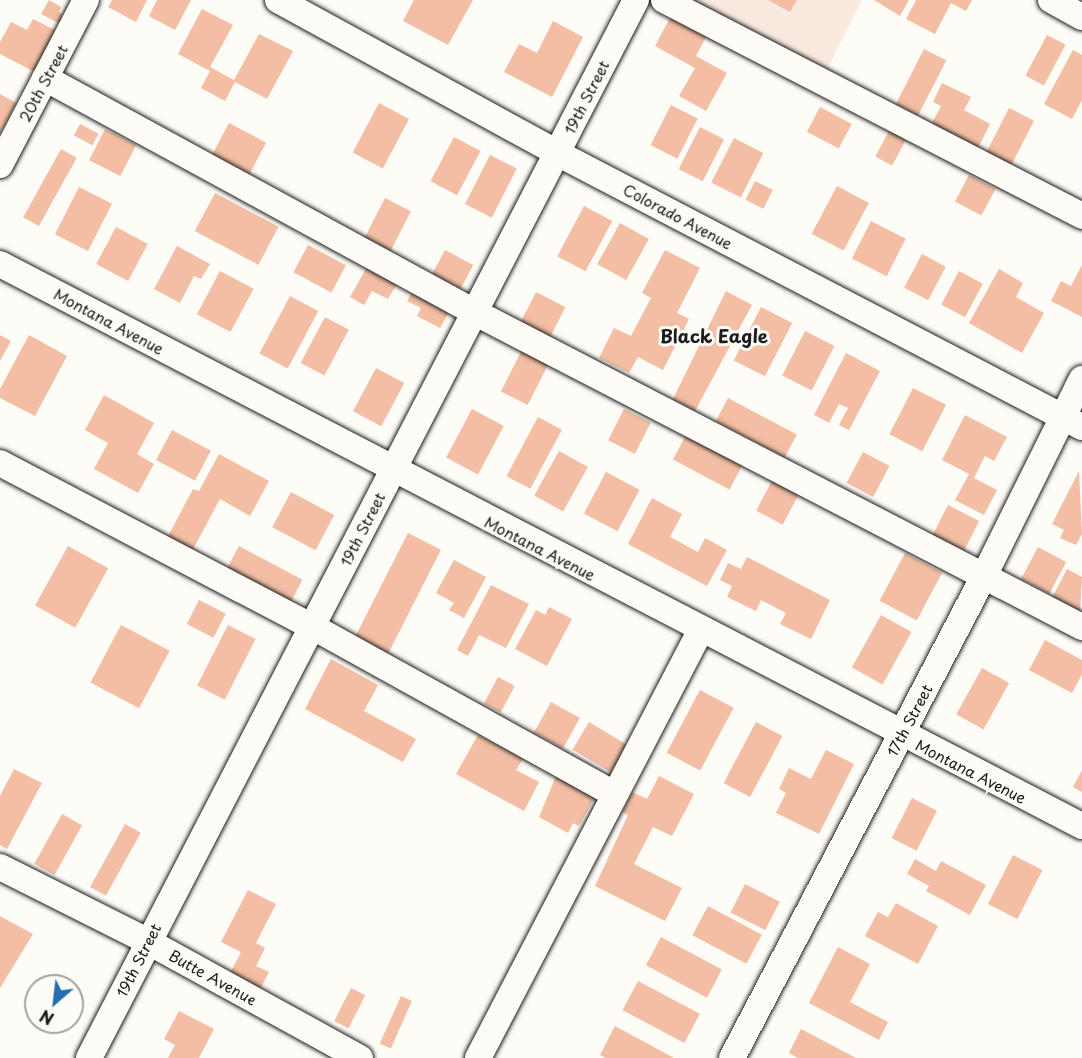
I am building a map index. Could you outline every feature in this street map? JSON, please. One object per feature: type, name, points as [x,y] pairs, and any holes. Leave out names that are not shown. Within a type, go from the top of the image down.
[{"type":"street","name":"20th Street","points":[[0,165],[86,0]]},
{"type":"street","name":"Colorado Avenue","points":[[278,0],[557,153],[1072,422]]},
{"type":"street","name":"19th Street","points":[[89,1058],[147,941],[313,627],[636,0]]},
{"type":"street","points":[[664,0],[1082,216]]},
{"type":"street","points":[[1051,0],[1082,17]]},
{"type":"street","points":[[45,78],[476,313],[1082,627]]},
{"type":"street","name":"Montana Avenue","points":[[0,264],[901,736],[1082,826]]},
{"type":"street","name":"17th Street","points":[[732,1058],[984,576],[1072,422],[1082,379]]},
{"type":"street","points":[[0,463],[313,627],[613,793]]},
{"type":"street","points":[[478,1058],[613,793],[700,631]]},
{"type":"street","name":"Butte Avenue","points":[[0,867],[147,941],[360,1058]]},
{"type":"shaded area","points":[[664,0],[862,0],[821,81]]},
{"type":"building","points":[[49,0],[61,7],[59,12],[65,16],[60,24],[41,14]]},
{"type":"building","points":[[112,0],[147,0],[136,22],[108,7]]},
{"type":"building","points":[[157,0],[191,0],[175,30],[149,16]]},
{"type":"building","points":[[414,0],[473,0],[448,45],[403,21]]},
{"type":"building","points":[[768,0],[797,0],[790,12]]},
{"type":"building","points":[[874,0],[909,0],[900,16]]},
{"type":"building","points":[[916,0],[972,0],[966,11],[951,3],[935,34],[906,19]]},
{"type":"building","points":[[202,9],[233,25],[210,67],[234,80],[259,34],[293,51],[267,99],[235,82],[225,101],[201,88],[210,71],[178,54]]},
{"type":"building","points":[[673,12],[709,31],[696,56],[727,73],[706,111],[679,96],[695,68],[655,46]]},
{"type":"building","points":[[33,19],[59,32],[37,73],[0,54],[0,42],[11,22],[27,30]]},
{"type":"building","points":[[553,21],[583,37],[552,97],[504,72],[519,44],[537,53]]},
{"type":"building","points":[[1047,35],[1066,45],[1044,85],[1025,76]]},
{"type":"building","points":[[924,49],[946,60],[918,116],[896,104]]},
{"type":"building","points":[[1073,50],[1082,55],[1082,100],[1072,119],[1044,104]]},
{"type":"building","points":[[942,83],[971,97],[964,110],[990,124],[978,148],[931,125],[941,106],[933,102]]},
{"type":"building","points":[[0,94],[16,103],[0,133]]},
{"type":"building","points":[[379,103],[409,119],[383,168],[353,152]]},
{"type":"building","points":[[671,105],[698,119],[677,159],[651,145]]},
{"type":"building","points":[[820,107],[852,124],[839,149],[807,132]]},
{"type":"building","points":[[1009,108],[1034,121],[1010,167],[985,154]]},
{"type":"building","points":[[229,123],[266,143],[248,176],[211,157]]},
{"type":"building","points":[[80,124],[99,134],[92,145],[74,135]]},
{"type":"building","points":[[700,127],[724,139],[703,181],[679,169]]},
{"type":"building","points":[[105,129],[136,145],[120,176],[89,160]]},
{"type":"building","points":[[889,131],[906,140],[892,166],[875,157]]},
{"type":"building","points":[[454,137],[480,151],[457,195],[431,181]]},
{"type":"building","points":[[734,138],[763,153],[741,198],[711,183]]},
{"type":"building","points":[[61,149],[77,158],[39,226],[23,217]]},
{"type":"building","points":[[490,155],[517,169],[492,218],[465,204]]},
{"type":"building","points":[[969,175],[995,189],[981,216],[955,201]]},
{"type":"building","points":[[755,181],[773,190],[763,209],[745,200]]},
{"type":"building","points":[[837,186],[869,203],[843,251],[812,234]]},
{"type":"building","points":[[79,187],[112,204],[88,251],[55,234]]},
{"type":"building","points":[[215,193],[279,227],[258,265],[195,231]]},
{"type":"building","points":[[385,198],[411,211],[390,251],[365,238]]},
{"type":"building","points":[[584,206],[612,221],[585,271],[557,256]]},
{"type":"building","points":[[871,221],[906,239],[887,276],[852,258]]},
{"type":"building","points":[[620,223],[649,239],[626,280],[597,264]]},
{"type":"building","points":[[116,227],[148,244],[128,281],[96,264]]},
{"type":"building","points":[[308,245],[346,265],[331,293],[293,272]]},
{"type":"building","points":[[177,246],[210,264],[201,279],[194,276],[180,303],[154,289]]},
{"type":"building","points":[[445,250],[473,265],[461,289],[432,274]]},
{"type":"building","points":[[665,250],[700,268],[677,313],[689,319],[663,370],[638,357],[629,373],[599,358],[614,328],[631,336],[651,298],[642,293]]},
{"type":"building","points":[[922,254],[946,267],[928,300],[904,288]]},
{"type":"building","points":[[368,265],[398,282],[388,299],[372,291],[364,305],[350,297]]},
{"type":"building","points":[[1082,265],[1082,317],[1051,301],[1061,281],[1071,286]]},
{"type":"building","points":[[999,269],[1023,283],[1016,297],[1044,313],[1022,353],[969,323]]},
{"type":"building","points":[[220,271],[254,289],[231,332],[197,314]]},
{"type":"building","points":[[959,271],[983,284],[965,317],[941,305]]},
{"type":"building","points":[[415,287],[452,307],[440,328],[417,316],[421,308],[407,301]]},
{"type":"building","points":[[726,291],[752,305],[695,411],[673,399]]},
{"type":"building","points":[[536,292],[565,307],[550,336],[521,321]]},
{"type":"building","points":[[290,296],[318,311],[288,368],[259,353]]},
{"type":"building","points":[[761,307],[792,323],[765,376],[734,360]]},
{"type":"building","points":[[325,317],[349,330],[324,376],[301,363]]},
{"type":"building","points":[[805,331],[834,346],[812,391],[782,376]]},
{"type":"building","points":[[0,335],[11,341],[0,361]]},
{"type":"building","points":[[29,335],[67,356],[35,416],[0,398],[0,389]]},
{"type":"building","points":[[524,346],[551,360],[528,405],[501,391]]},
{"type":"building","points":[[846,353],[880,371],[849,430],[839,425],[848,408],[839,404],[829,423],[814,415]]},
{"type":"building","points":[[376,368],[404,383],[381,426],[353,411]]},
{"type":"building","points":[[913,388],[946,405],[922,451],[889,434]]},
{"type":"building","points":[[104,395],[154,423],[137,454],[154,464],[138,493],[94,469],[108,443],[85,430]]},
{"type":"building","points":[[728,398],[797,435],[785,458],[716,421]]},
{"type":"building","points":[[472,409],[504,426],[478,474],[446,458]]},
{"type":"building","points":[[624,409],[651,423],[635,454],[608,440]]},
{"type":"building","points":[[965,415],[1007,437],[994,461],[985,456],[974,478],[997,490],[984,515],[955,500],[969,474],[942,460]]},
{"type":"building","points":[[538,417],[562,430],[530,489],[507,476]]},
{"type":"building","points":[[172,430],[211,451],[195,481],[156,460]]},
{"type":"building","points":[[687,433],[744,463],[729,490],[673,459]]},
{"type":"building","points":[[559,451],[588,467],[563,512],[534,496]]},
{"type":"building","points":[[863,452],[889,466],[873,497],[847,483]]},
{"type":"building","points":[[219,454],[269,481],[250,516],[220,499],[191,553],[166,540],[193,489],[199,491]]},
{"type":"building","points":[[1079,471],[1082,534],[1076,545],[1060,538],[1064,530],[1052,524]]},
{"type":"building","points":[[606,472],[640,490],[617,531],[584,513]]},
{"type":"building","points":[[774,477],[800,491],[783,525],[756,511]]},
{"type":"building","points":[[291,492],[334,515],[315,550],[272,527]]},
{"type":"building","points":[[652,498],[682,514],[670,537],[698,552],[705,538],[727,550],[707,586],[628,544]]},
{"type":"building","points":[[948,505],[979,521],[964,551],[933,535]]},
{"type":"building","points":[[408,533],[441,550],[387,655],[354,638]]},
{"type":"building","points":[[68,546],[108,568],[75,628],[35,605]]},
{"type":"building","points":[[239,546],[303,580],[288,606],[225,572]]},
{"type":"building","points":[[1038,547],[1066,562],[1049,594],[1021,579]]},
{"type":"building","points":[[905,553],[942,573],[917,620],[880,601]]},
{"type":"building","points":[[747,557],[830,600],[811,639],[780,624],[786,613],[761,600],[756,611],[727,597],[732,586],[720,580],[728,563],[741,569]]},
{"type":"building","points":[[454,560],[486,577],[464,618],[449,610],[454,603],[436,593]]},
{"type":"building","points":[[1067,569],[1082,577],[1080,613],[1052,598]]},
{"type":"building","points":[[491,585],[529,604],[506,648],[479,635],[468,656],[457,650]]},
{"type":"building","points":[[199,600],[226,614],[213,638],[187,624]]},
{"type":"building","points":[[549,607],[572,619],[547,666],[515,649],[536,610],[545,615]]},
{"type":"building","points":[[881,615],[912,632],[883,684],[852,667]]},
{"type":"building","points":[[121,625],[170,651],[139,708],[90,682]]},
{"type":"building","points":[[228,625],[256,639],[225,700],[197,686]]},
{"type":"building","points":[[1045,640],[1082,660],[1082,674],[1072,693],[1029,670]]},
{"type":"building","points":[[331,659],[378,685],[364,711],[416,739],[403,762],[305,709]]},
{"type":"building","points":[[982,668],[1009,683],[983,729],[956,714]]},
{"type":"building","points":[[498,677],[515,686],[501,712],[484,703]]},
{"type":"building","points":[[700,690],[734,708],[700,771],[667,753]]},
{"type":"building","points":[[551,702],[580,718],[563,749],[534,733]]},
{"type":"building","points":[[589,722],[628,745],[611,773],[573,749]]},
{"type":"building","points":[[756,722],[782,736],[750,797],[724,783]]},
{"type":"building","points":[[478,735],[523,759],[516,770],[539,782],[524,811],[456,774]]},
{"type":"building","points":[[826,750],[854,764],[819,834],[776,813],[786,793],[779,789],[789,768],[811,779]]},
{"type":"building","points":[[14,769],[42,783],[7,849],[0,845],[0,796]]},
{"type":"building","points":[[1082,770],[1082,792],[1073,787]]},
{"type":"building","points":[[556,776],[595,797],[579,826],[573,823],[568,833],[539,817]]},
{"type":"building","points":[[659,776],[694,794],[672,836],[653,827],[634,864],[682,888],[665,921],[595,886],[628,815],[622,812],[632,792],[647,799]]},
{"type":"building","points":[[912,798],[937,811],[917,851],[892,838]]},
{"type":"building","points":[[62,814],[82,825],[54,875],[34,864]]},
{"type":"building","points":[[125,824],[141,833],[106,896],[90,887]]},
{"type":"building","points":[[1013,855],[1042,870],[1017,919],[988,904]]},
{"type":"building","points":[[915,859],[936,871],[941,861],[986,885],[970,915],[926,891],[929,886],[907,874]]},
{"type":"building","points":[[745,884],[780,902],[765,930],[730,913]]},
{"type":"building","points":[[248,890],[276,904],[256,943],[265,948],[256,966],[269,972],[257,995],[227,979],[241,952],[221,942]]},
{"type":"building","points":[[896,903],[938,926],[918,964],[865,936],[878,912],[888,917]]},
{"type":"building","points":[[708,906],[762,935],[746,964],[693,935]]},
{"type":"building","points":[[0,916],[33,934],[0,988]]},
{"type":"building","points":[[661,937],[722,969],[707,998],[646,965]]},
{"type":"building","points":[[838,947],[870,964],[850,1002],[888,1022],[879,1040],[809,1003]]},
{"type":"building","points":[[638,981],[700,1014],[684,1043],[623,1010]]},
{"type":"building","points":[[351,988],[365,995],[348,1028],[334,1021]]},
{"type":"building","points":[[401,996],[412,1001],[391,1048],[380,1044]]},
{"type":"building","points":[[179,1011],[214,1029],[199,1058],[168,1058],[175,1045],[164,1039]]},
{"type":"building","points":[[615,1026],[674,1058],[606,1058],[600,1055]]},
{"type":"building","points":[[801,1029],[856,1058],[798,1058],[789,1053]]},
{"type":"district","name":"Black Eagle","points":[[714,336]]}]
